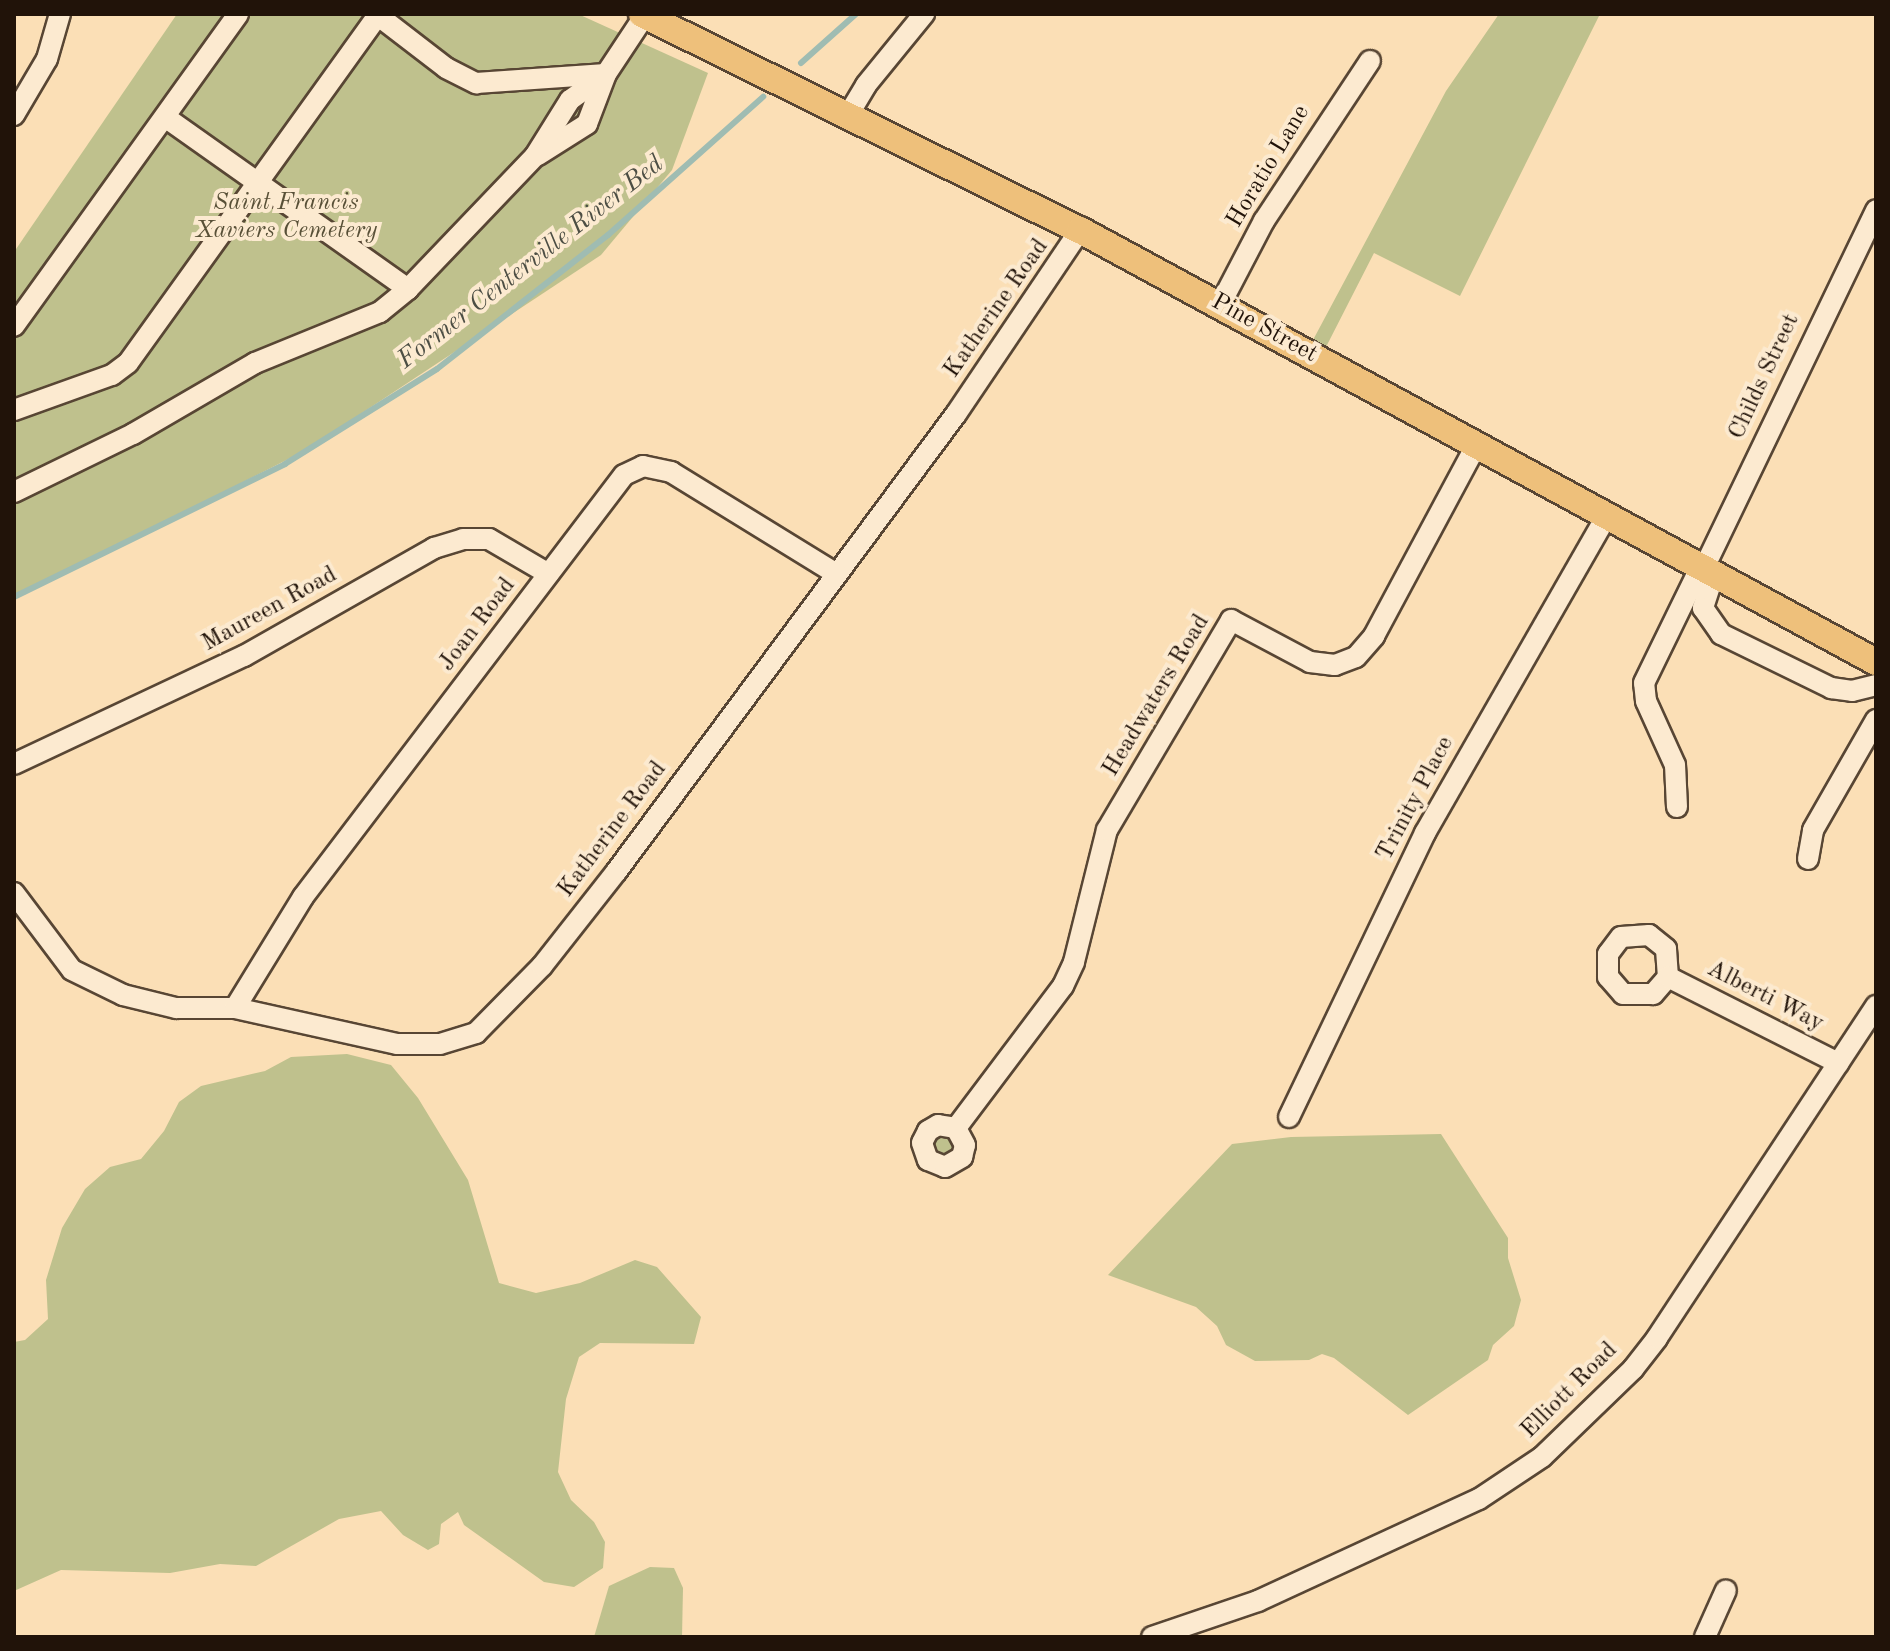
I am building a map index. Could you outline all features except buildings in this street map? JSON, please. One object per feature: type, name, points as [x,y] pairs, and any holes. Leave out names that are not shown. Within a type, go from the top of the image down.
[{"type":"main road","name":"Pine Street","points":[[644,15],[850,112],[1080,230],[1876,662]]},
{"type":"street","points":[[14,115],[47,59],[60,14]]},
{"type":"street","points":[[14,326],[238,14]]},
{"type":"street","points":[[14,410],[112,375],[128,363],[377,14],[446,68],[476,83],[606,74]]},
{"type":"street","points":[[850,112],[924,14]]},
{"type":"street","points":[[14,492],[133,434],[255,363],[367,319],[408,289],[535,156],[570,100],[606,74],[644,15]]},
{"type":"street","name":"Horatio Lane","points":[[1220,305],[1264,221],[1370,61]]},
{"type":"street","points":[[165,117],[408,289]]},
{"type":"street","name":"Childs Street","points":[[1706,569],[1876,210]]},
{"type":"street","name":"Katherine Road","points":[[14,893],[62,961],[96,985],[176,1008],[235,1008],[397,1044],[449,1043],[482,1029],[542,966],[616,872],[956,414],[1080,230]]},
{"type":"street","name":"Headwaters Road","points":[[956,1128],[1070,973],[1107,830],[1231,620],[1310,662],[1335,665],[1356,657],[1374,636],[1476,446]]},
{"type":"street","name":"Joan Road","points":[[235,1008],[303,897],[616,483],[643,466],[680,476],[837,574]]},
{"type":"street","name":"Trinity Place","points":[[1289,1117],[1425,833],[1607,515]]},
{"type":"street","name":"Maureen Road","points":[[14,764],[182,688],[434,548],[463,539],[489,539],[549,574]]},
{"type":"street","points":[[1706,569],[1703,608],[1721,634],[1831,688],[1852,691],[1876,685]]},
{"type":"street","points":[[1677,807],[1679,783],[1646,701],[1644,683],[1706,569]]},
{"type":"street","points":[[1808,859],[1813,830],[1876,720]]},
{"type":"street","name":"Alberti Way","points":[[1668,977],[1838,1063]]},
{"type":"street","name":"Elliott Road","points":[[1152,1637],[1258,1601],[1479,1499],[1542,1457],[1633,1369],[1657,1338],[1876,1006]]},
{"type":"street","points":[[1705,1637],[1726,1590]]},
{"type":"green space","name":"Saint Francis Xaviers Cemetery","points":[[177,14],[578,14],[708,73],[672,170],[601,255],[306,450],[14,599],[14,252]]},
{"type":"green space","points":[[1499,14],[1600,14],[1460,296],[1374,253],[1326,347],[1313,340],[1446,91]]},
{"type":"green space","points":[[347,1054],[391,1065],[418,1098],[468,1180],[499,1283],[536,1293],[580,1283],[635,1260],[657,1267],[701,1317],[694,1344],[600,1343],[579,1357],[566,1399],[558,1472],[571,1500],[594,1522],[605,1542],[603,1568],[574,1587],[544,1582],[464,1525],[458,1512],[441,1524],[439,1544],[428,1550],[403,1535],[381,1511],[339,1519],[256,1566],[220,1564],[170,1573],[61,1570],[14,1591],[14,1342],[25,1340],[48,1319],[46,1280],[62,1228],[85,1189],[110,1167],[141,1159],[164,1131],[179,1102],[201,1086],[265,1071],[291,1057]]},
{"type":"green space","points":[[942,1132],[957,1142],[951,1157],[935,1156],[931,1140]]},
{"type":"green space","points":[[1441,1134],[1508,1238],[1508,1258],[1521,1300],[1514,1326],[1493,1345],[1488,1360],[1408,1415],[1334,1358],[1322,1354],[1309,1360],[1255,1361],[1226,1345],[1217,1326],[1196,1307],[1108,1275],[1232,1144],[1291,1137]]},
{"type":"green space","points":[[650,1567],[674,1568],[683,1588],[682,1637],[594,1637],[609,1586]]},
{"type":"waterway","name":"Former Centerville River Bed","points":[[801,63],[856,14]]},
{"type":"waterway","name":"Former Centerville River Bed","points":[[14,597],[285,464],[437,369],[608,235],[763,97]]}]
